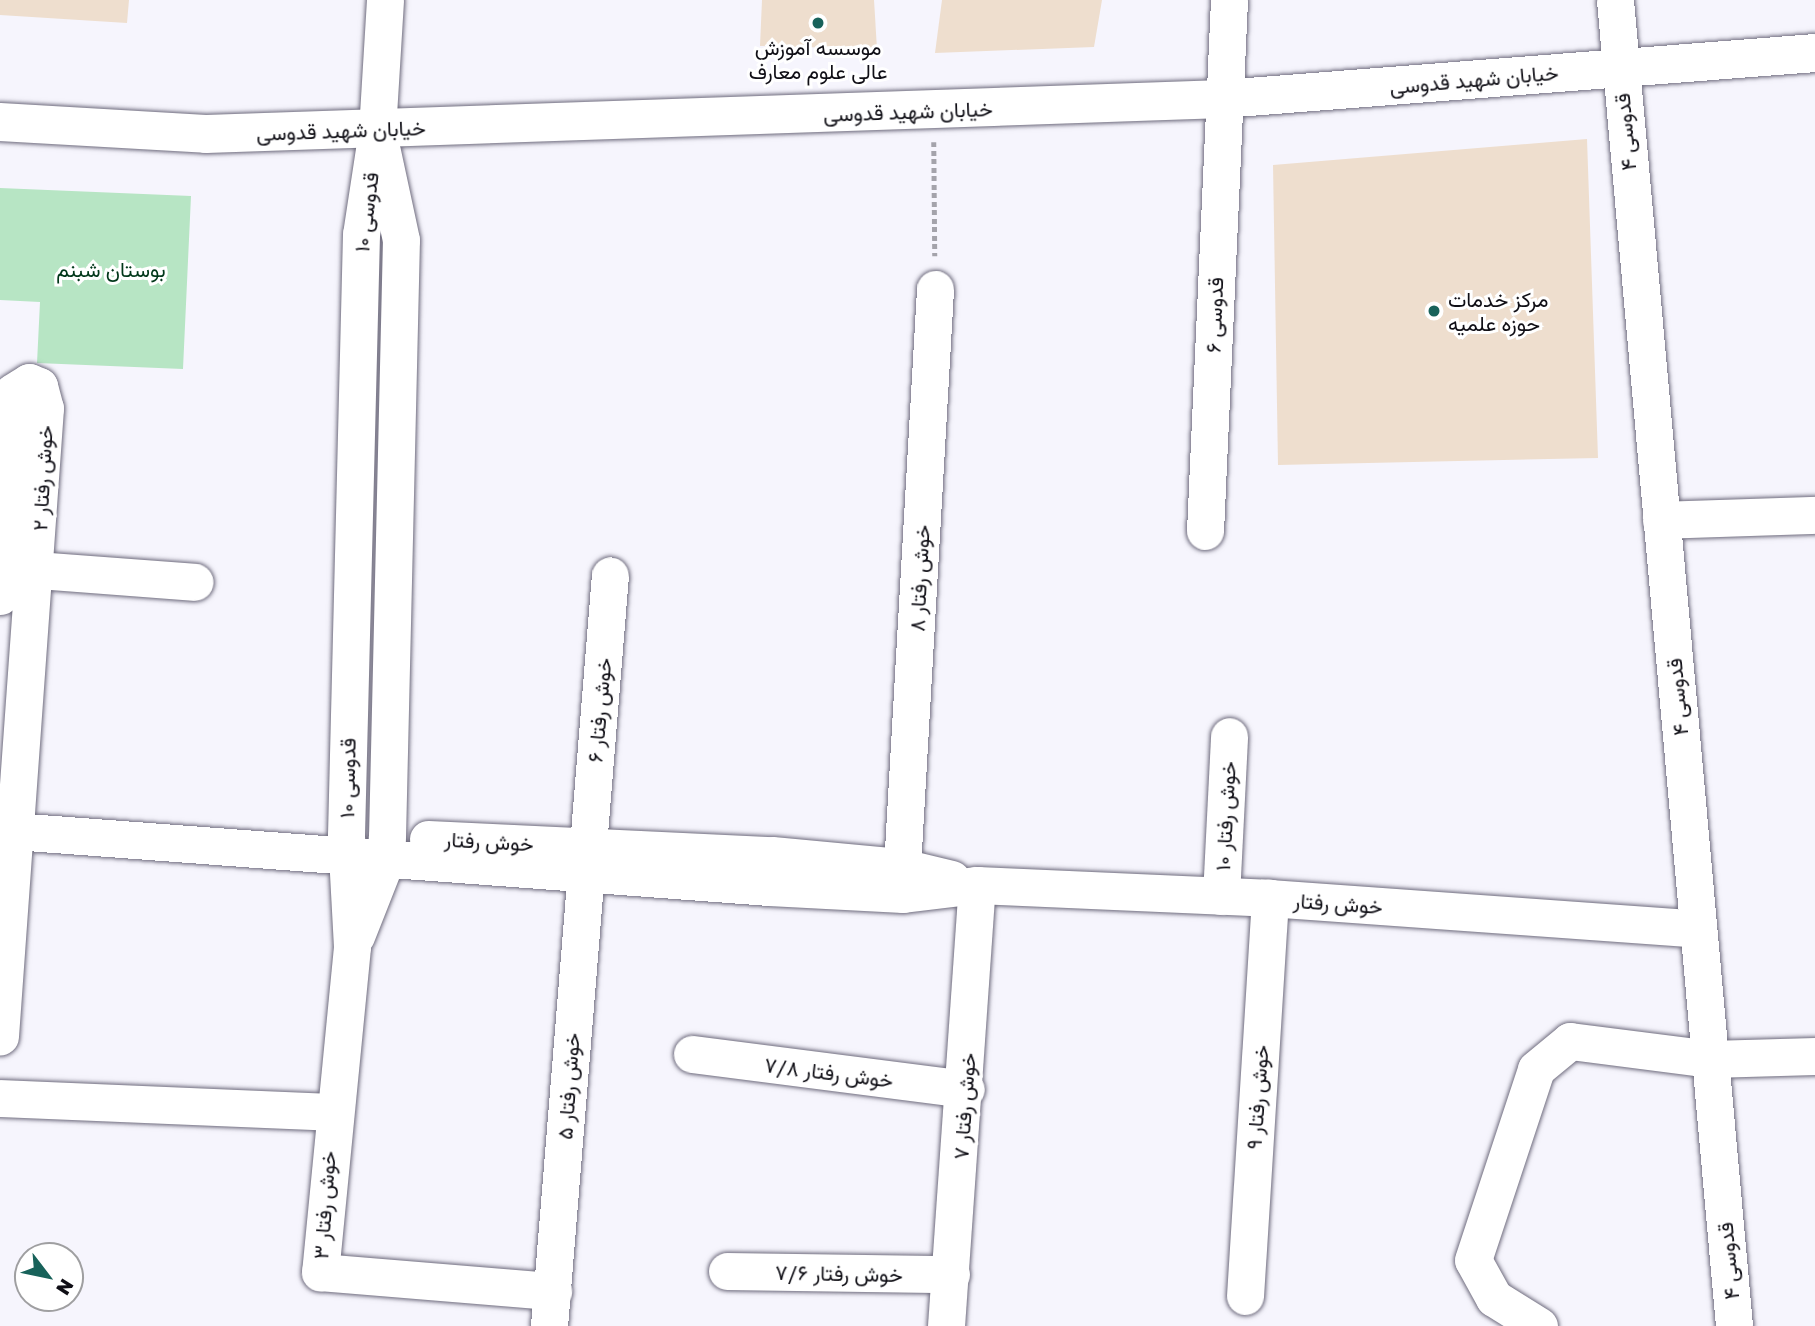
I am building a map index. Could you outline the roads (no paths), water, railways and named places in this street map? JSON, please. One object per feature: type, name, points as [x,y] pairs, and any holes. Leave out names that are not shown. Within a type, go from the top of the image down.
[{"type":"main road","name":"خیابان شهید قدوسی","points":[[0,122],[206,134],[933,110],[1223,99],[1815,54]]},
{"type":"street","points":[[377,130],[384,0]]},
{"type":"street","name":"قدوسی ۶","points":[[1205,531],[1229,0]]},
{"type":"street","name":"قدوسی ۴","points":[[1615,0],[1734,1326]]},
{"type":"street","name":"قدوسی ۱۰","points":[[352,947],[346,848],[361,233],[377,130]]},
{"type":"street","name":"قدوسی ۱۰","points":[[377,130],[401,240],[387,849]]},
{"type":"street","name":"خوش رفتار ۸","points":[[902,867],[935,289]]},
{"type":"street","name":"خوش رفتار ۲","points":[[0,596],[13,392],[29,382],[40,386],[46,408],[37,570],[8,818],[0,1036]]},
{"type":"street","points":[[1661,520],[1815,515]]},
{"type":"street","points":[[37,570],[195,582]]},
{"type":"street","name":"خوش رفتار ۶","points":[[586,860],[610,575]]},
{"type":"street","name":"خوش رفتار ۱۰","points":[[1221,896],[1229,736]]},
{"type":"street","name":"خوش رفتار","points":[[8,818],[346,848],[586,860],[902,867],[976,885]]},
{"type":"street","points":[[352,947],[387,849]]},
{"type":"street","name":"خوش رفتار","points":[[586,860],[903,894],[976,885],[1270,898],[1698,929]]},
{"type":"street","name":"خوش رفتار ۵","points":[[549,1326],[586,860]]},
{"type":"street","name":"خوش رفتار ۷","points":[[946,1326],[966,1089],[976,885]]},
{"type":"street","name":"خوش رفتار ۹","points":[[1245,1296],[1270,898]]},
{"type":"street","name":"خوش رفتار ۳","points":[[352,947],[331,1112],[320,1272],[553,1290]]},
{"type":"street","points":[[1526,1325],[1494,1297],[1473,1260],[1536,1069],[1570,1041],[1710,1059],[1815,1056]]},
{"type":"street","name":"خوش رفتار ۷/۸","points":[[692,1055],[966,1089]]},
{"type":"street","points":[[0,1098],[331,1112]]},
{"type":"street","name":"خوش رفتار ۷/۶","points":[[727,1271],[951,1274]]},
{"type":"place","name":"موسسه آموزش عالی علوم معارف","points":[[818,23]]},
{"type":"place","name":"مرکز خدمات حوزه علمیه","points":[[1434,311]]},
{"type":"park label","name":"بوستان شبنم","points":[[111,269]]}]
